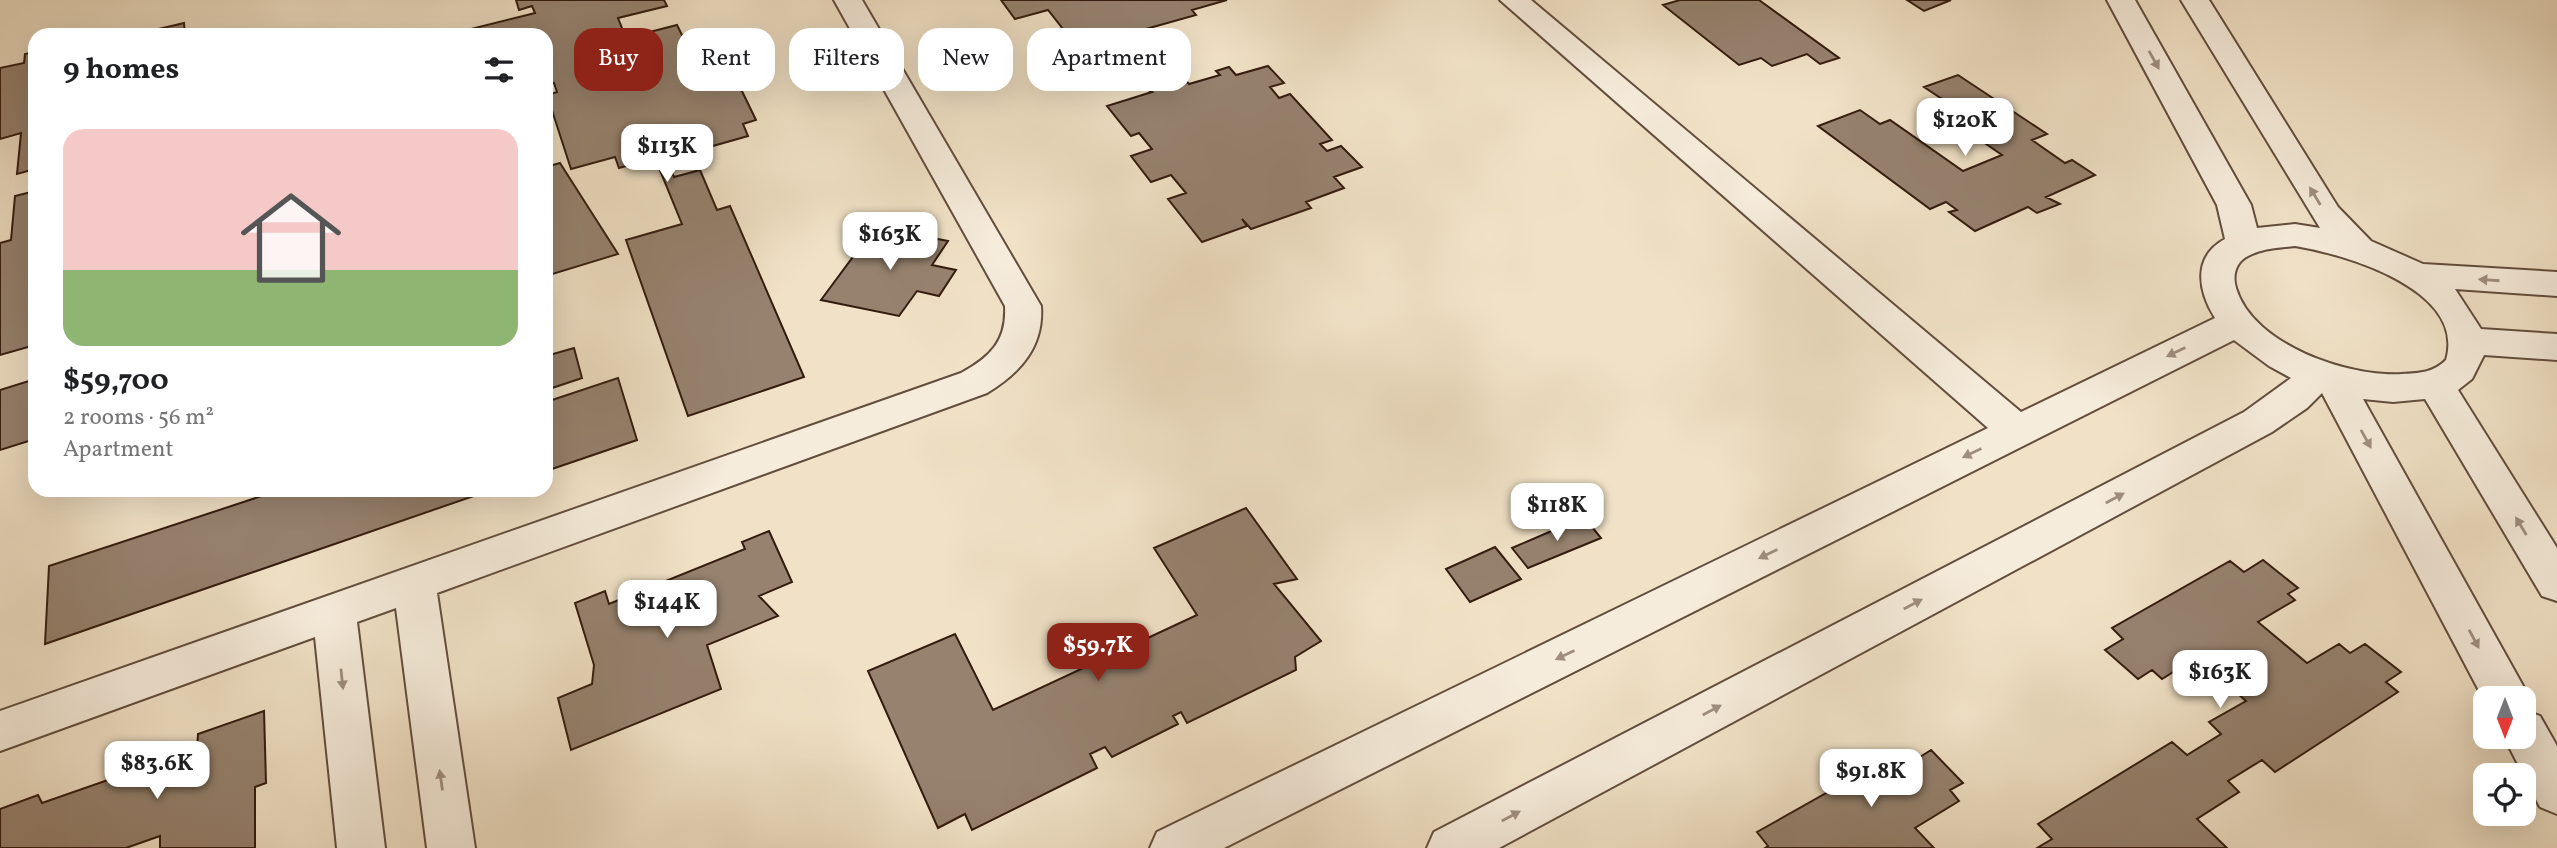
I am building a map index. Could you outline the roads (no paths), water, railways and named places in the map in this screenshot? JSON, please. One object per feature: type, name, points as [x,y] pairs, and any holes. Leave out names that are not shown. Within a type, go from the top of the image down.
[{"type":"lane","points":[[0,731],[974,383],[996,371],[1012,355],[1022,339],[1026,322],[1023,306],[848,0]]},
{"type":"lane","points":[[1514,0],[2017,431]]},
{"type":"lane","points":[[2121,0],[2234,205],[2243,242]]},
{"type":"lane","points":[[2195,0],[2326,214],[2358,248]]},
{"type":"lane","points":[[2295,235],[2358,248],[2413,275],[2440,296],[2459,319],[2468,341],[2466,359],[2455,374],[2435,384],[2389,390],[2325,377],[2281,357],[2238,322],[2217,291],[2216,270],[2225,254],[2243,242],[2266,236],[2295,235]]},
{"type":"lane","points":[[2413,275],[2557,284]]},
{"type":"lane","points":[[1174,848],[2238,322]]},
{"type":"lane","points":[[2468,341],[2557,347]]},
{"type":"lane","points":[[2325,377],[2499,686]]},
{"type":"lane","points":[[1451,848],[2258,422],[2325,377]]},
{"type":"lane","points":[[2435,384],[2557,584]]},
{"type":"lane","points":[[415,583],[451,848]]},
{"type":"lane","points":[[334,611],[361,848]]},
{"type":"lane","points":[[2534,749],[2557,792]]}]
